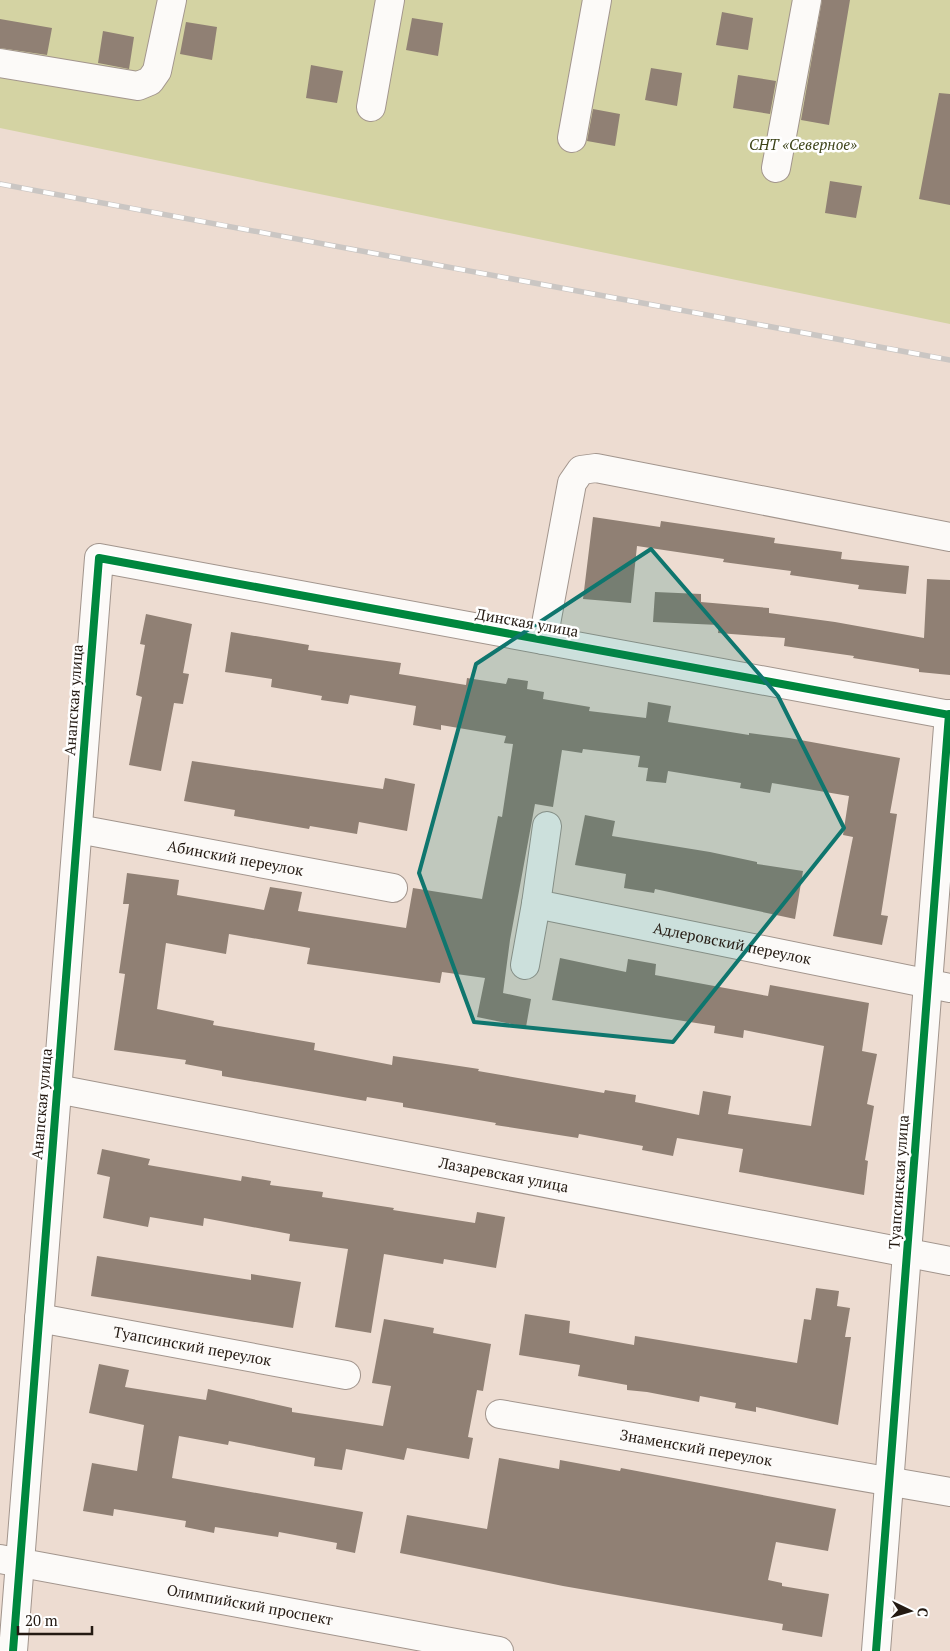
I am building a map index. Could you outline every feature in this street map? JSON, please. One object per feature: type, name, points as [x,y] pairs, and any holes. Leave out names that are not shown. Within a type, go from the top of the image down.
[{"type":"street","points":[[0,63],[138,86],[150,81],[157,71],[162,57],[172,0]]},
{"type":"street","points":[[371,107],[390,0]]},
{"type":"street","points":[[572,138],[598,0]]},
{"type":"street","points":[[776,168],[807,0]]},
{"type":"street","points":[[544,640],[572,483],[581,470],[596,468],[950,537]]},
{"type":"street","name":"Динская улица","points":[[99,558],[949,715]]},
{"type":"street","name":"Анапская улица","points":[[13,1651],[10,1560],[39,1318],[99,558]]},
{"type":"street","name":"Туапсинская улица","points":[[876,1651],[907,1253],[939,986],[949,715]]},
{"type":"street","points":[[525,965],[547,826]]},
{"type":"street","name":"Абинский переулок","points":[[78,829],[393,888]]},
{"type":"street","name":"Адлеровский переулок","points":[[536,904],[939,986]]},
{"type":"street","name":"Лазаревская улица","points":[[57,1089],[950,1262]]},
{"type":"street","name":"Туапсинский переулок","points":[[39,1318],[346,1375]]},
{"type":"street","name":"Знаменский переулок","points":[[500,1414],[950,1492]]},
{"type":"street","name":"Олимпийский проспект","points":[[10,1560],[500,1651]]},
{"type":"highlighted area","points":[[651,549],[778,696],[844,828],[673,1042],[474,1022],[419,873],[476,664]]},
{"type":"green space","name":"СНТ «Северное»","points":[[0,0],[950,0],[950,324],[0,128]]},
{"type":"building","points":[[822,0],[850,0],[829,125],[801,120]]},
{"type":"building","points":[[722,12],[753,18],[748,50],[716,45]]},
{"type":"building","points":[[412,18],[443,23],[438,56],[406,50]]},
{"type":"building","points":[[0,19],[52,28],[47,55],[0,48]]},
{"type":"building","points":[[186,22],[217,27],[212,60],[180,54]]},
{"type":"building","points":[[103,31],[134,37],[129,69],[98,63]]},
{"type":"building","points":[[311,65],[343,71],[337,103],[306,98]]},
{"type":"building","points":[[651,68],[682,73],[677,106],[645,100]]},
{"type":"building","points":[[738,75],[776,81],[770,114],[733,108]]},
{"type":"building","points":[[939,93],[950,94],[950,205],[919,199]]},
{"type":"building","points":[[593,109],[620,114],[615,146],[587,141]]},
{"type":"building","points":[[830,181],[862,186],[856,218],[825,213]]},
{"type":"building","points":[[593,517],[660,527],[661,521],[775,538],[774,543],[842,552],[841,559],[909,566],[906,594],[858,589],[859,585],[790,575],[791,571],[723,562],[724,559],[637,546],[631,603],[583,599]]},
{"type":"building","points":[[927,579],[950,580],[950,675],[919,672],[919,669],[853,658],[854,656],[784,646],[785,638],[718,633],[719,625],[653,622],[655,592],[701,594],[701,602],[769,608],[769,613],[835,622],[924,638]]},
{"type":"building","points":[[146,614],[192,624],[183,673],[189,674],[183,704],[174,703],[161,771],[129,765],[142,697],[136,695],[145,645],[140,644]]},
{"type":"building","points":[[231,632],[309,645],[308,650],[401,663],[399,674],[466,685],[467,678],[506,684],[508,678],[528,681],[527,689],[544,692],[543,699],[590,707],[589,711],[646,718],[648,702],[671,706],[668,722],[749,735],[749,733],[789,738],[900,758],[890,813],[897,814],[881,915],[888,916],[882,945],[833,936],[853,837],[843,835],[849,796],[772,783],[770,793],[740,788],[741,783],[668,771],[666,783],[646,781],[648,768],[638,767],[640,756],[583,749],[582,753],[562,750],[553,807],[535,804],[510,940],[503,993],[531,999],[526,1027],[477,1017],[485,978],[442,972],[440,983],[307,964],[310,948],[229,934],[226,954],[166,943],[157,1009],[214,1021],[213,1025],[315,1043],[314,1050],[392,1065],[393,1056],[479,1069],[478,1071],[604,1093],[605,1090],[636,1095],[635,1102],[699,1115],[703,1091],[731,1096],[728,1114],[811,1126],[824,1046],[744,1030],[743,1038],[714,1033],[715,1026],[552,1000],[560,958],[626,972],[628,959],[656,964],[655,975],[768,996],[770,985],[869,1003],[862,1051],[877,1054],[867,1104],[874,1106],[865,1160],[868,1161],[864,1195],[739,1172],[743,1149],[677,1138],[673,1156],[642,1150],[643,1146],[579,1134],[578,1138],[495,1125],[496,1123],[403,1107],[403,1103],[367,1097],[366,1101],[222,1076],[222,1071],[185,1064],[186,1060],[114,1050],[125,974],[119,973],[129,904],[123,904],[127,873],[179,880],[177,895],[264,910],[270,887],[302,892],[298,911],[406,928],[413,888],[482,899],[498,816],[502,817],[513,744],[504,743],[506,736],[441,725],[441,730],[413,725],[416,706],[350,695],[348,704],[321,700],[322,696],[271,687],[272,679],[225,672]]},
{"type":"building","points":[[192,761],[383,789],[385,778],[415,784],[407,831],[359,822],[357,834],[310,826],[309,829],[234,816],[235,810],[184,801]]},
{"type":"building","points":[[585,815],[615,821],[612,836],[710,852],[757,862],[757,864],[803,871],[795,919],[655,889],[654,893],[624,888],[626,874],[575,865]]},
{"type":"building","points":[[102,1149],[150,1159],[148,1165],[241,1181],[242,1176],[271,1181],[270,1185],[323,1192],[322,1197],[394,1208],[393,1210],[475,1223],[477,1212],[505,1217],[496,1268],[444,1259],[443,1264],[384,1254],[371,1333],[335,1327],[348,1249],[289,1241],[290,1234],[204,1218],[203,1226],[150,1217],[148,1227],[103,1218],[110,1177],[97,1174]]},
{"type":"building","points":[[97,1256],[251,1280],[251,1274],[301,1282],[293,1328],[91,1296]]},
{"type":"building","points":[[816,1288],[839,1291],[837,1306],[850,1308],[845,1337],[851,1337],[838,1425],[756,1407],[756,1412],[735,1408],[736,1403],[700,1396],[699,1402],[627,1390],[627,1385],[578,1376],[580,1365],[519,1355],[525,1314],[570,1321],[569,1333],[634,1345],[635,1336],[797,1363],[804,1319],[811,1320]]},
{"type":"building","points":[[384,1319],[434,1328],[433,1333],[491,1344],[483,1391],[477,1390],[468,1437],[473,1438],[469,1459],[407,1448],[404,1460],[346,1449],[342,1470],[314,1466],[315,1458],[229,1441],[228,1445],[179,1436],[172,1478],[363,1512],[355,1553],[336,1549],[337,1543],[279,1532],[278,1537],[215,1527],[214,1533],[185,1527],[186,1521],[114,1509],[113,1516],[83,1511],[92,1463],[137,1471],[144,1425],[89,1413],[99,1364],[129,1370],[125,1387],[206,1400],[208,1389],[292,1408],[292,1412],[383,1426],[391,1386],[372,1383]]},
{"type":"building","points":[[499,1458],[559,1469],[560,1460],[620,1471],[621,1468],[836,1509],[828,1551],[776,1542],[768,1580],[782,1583],[782,1586],[829,1594],[822,1637],[782,1630],[783,1624],[563,1586],[400,1553],[407,1515],[487,1529]]},
{"type":"railway","points":[[0,184],[950,360]]},
{"type":"cycle path","points":[[13,1651],[99,558],[950,715]]},
{"type":"cycle path","points":[[876,1651],[949,714]]}]
